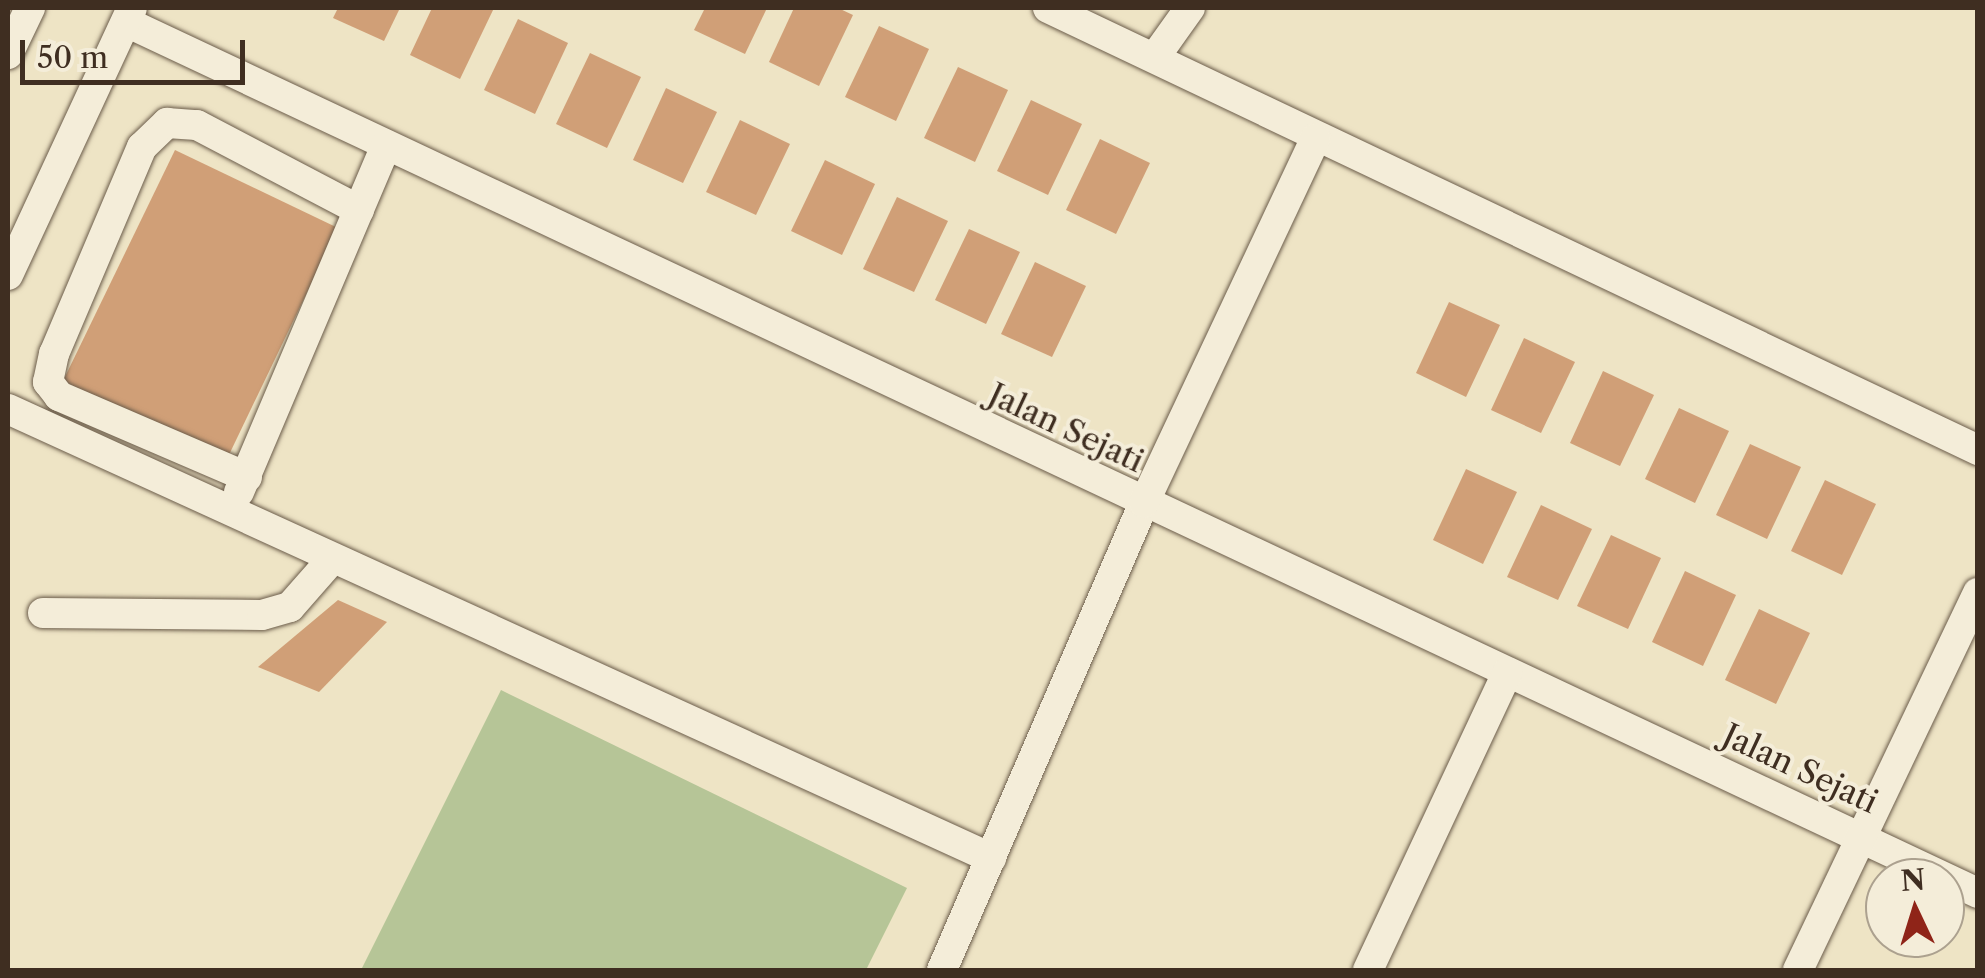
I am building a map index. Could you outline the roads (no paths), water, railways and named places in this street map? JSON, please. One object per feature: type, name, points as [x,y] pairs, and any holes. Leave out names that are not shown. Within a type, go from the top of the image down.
[{"type":"street","points":[[8,54],[30,8]]},
{"type":"street","points":[[1048,8],[1978,450]]},
{"type":"street","points":[[1155,57],[1190,8]]},
{"type":"street","points":[[8,275],[14,244],[130,15]]},
{"type":"street","name":"Jalan Sejati","points":[[130,15],[386,145],[1978,893]]},
{"type":"street","points":[[246,477],[59,396],[48,382],[68,320],[142,147],[167,123],[197,125],[359,210]]},
{"type":"street","points":[[942,970],[1144,504],[1316,138]]},
{"type":"street","points":[[229,511],[386,145]]},
{"type":"street","points":[[8,409],[991,858]]},
{"type":"street","points":[[43,613],[262,615],[290,607],[334,558]]},
{"type":"street","points":[[1798,970],[1978,593]]},
{"type":"street","points":[[1368,970],[1506,673]]}]
